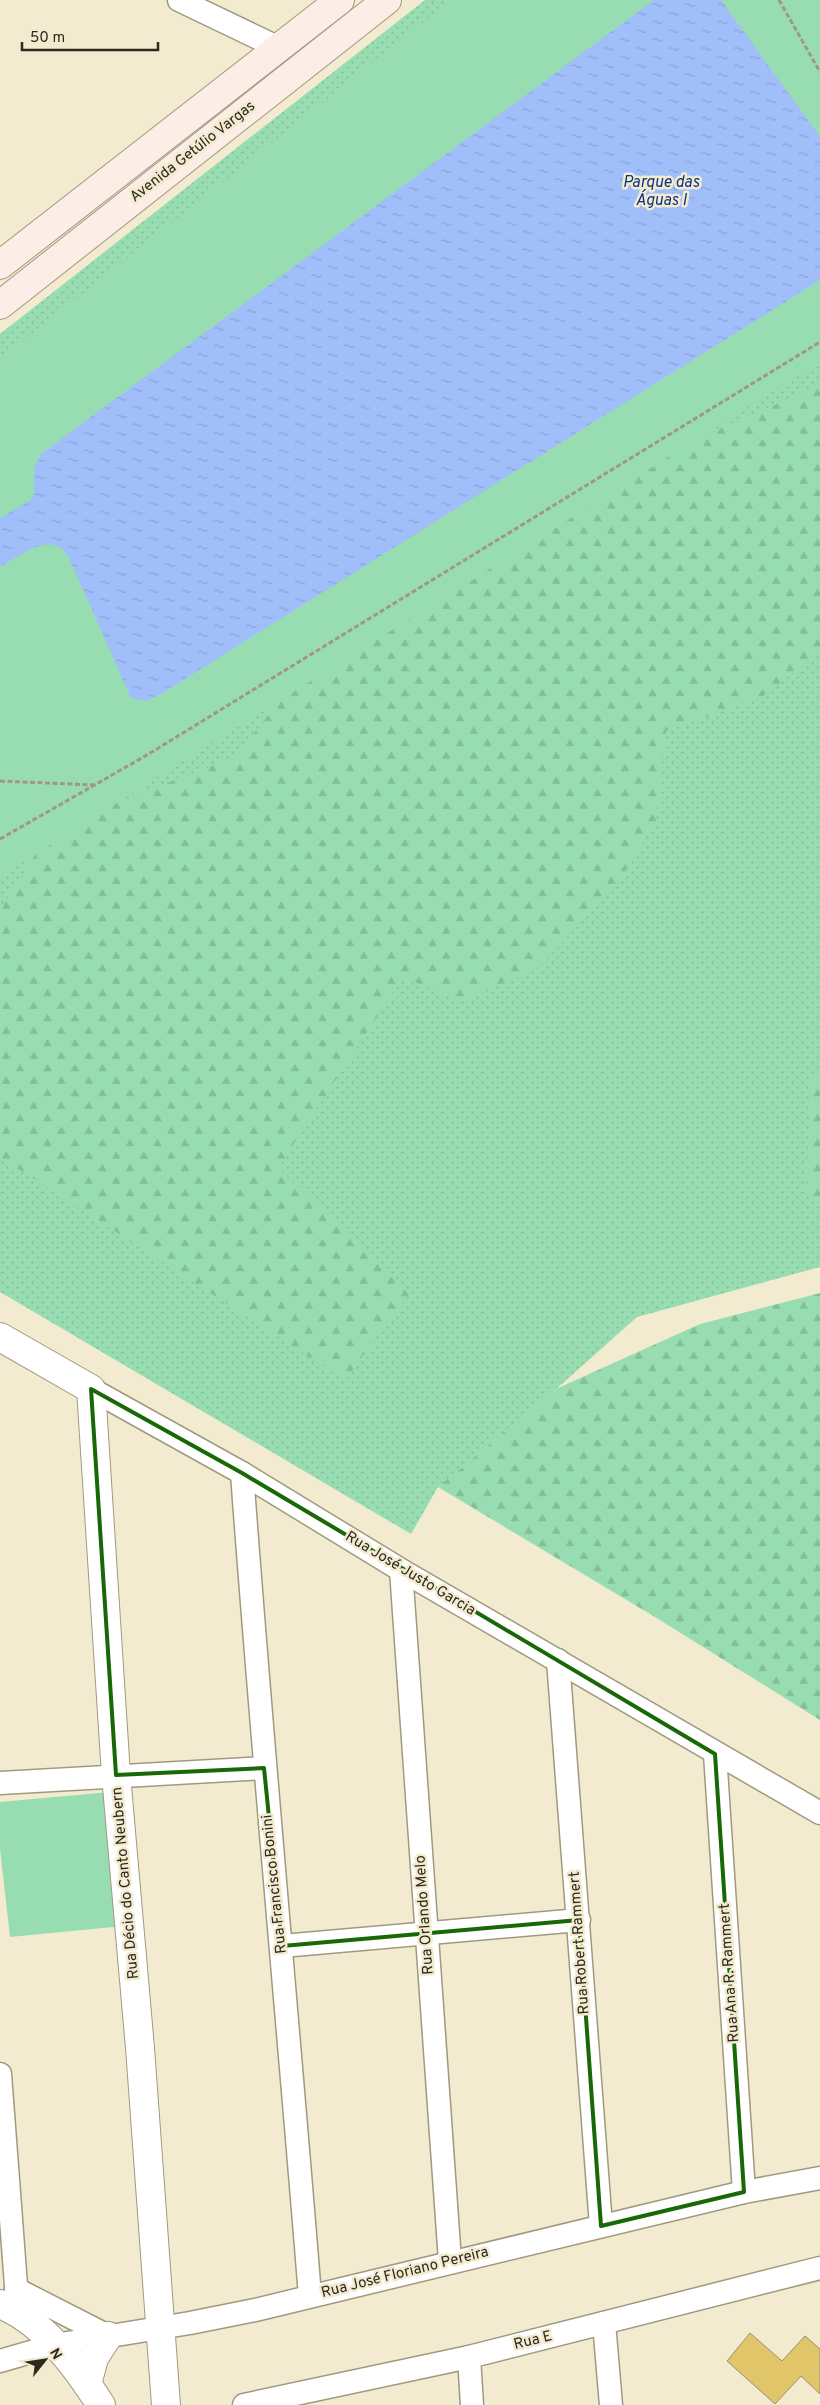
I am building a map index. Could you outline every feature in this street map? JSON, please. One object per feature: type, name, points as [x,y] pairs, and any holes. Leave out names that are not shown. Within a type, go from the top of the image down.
[{"type":"main road","name":"Avenida Getúlio Vargas","points":[[0,265],[340,0]]},
{"type":"main road","name":"Avenida Getúlio Vargas","points":[[0,305],[387,0]]},
{"type":"street","points":[[179,0],[280,48]]},
{"type":"street","name":"Rua José Justo Garcia","points":[[0,1337],[242,1473],[401,1570],[558,1660],[715,1754],[820,1813]]},
{"type":"street","name":"Rua Décio do Canto Neubern","points":[[91,1389],[116,1775],[126,1876],[166,2377],[166,2405]]},
{"type":"street","name":"Rua Francisco Bonini","points":[[242,1473],[264,1768],[282,1946],[310,2296]]},
{"type":"street","name":"Rua Orlando Melo","points":[[401,1570],[450,2261]]},
{"type":"street","name":"Rua Robert Rammert","points":[[558,1660],[601,2226]]},
{"type":"street","name":"Rua Ana R. Rammert","points":[[715,1754],[744,2192]]},
{"type":"street","points":[[0,1783],[264,1768]]},
{"type":"street","points":[[282,1946],[579,1920]]},
{"type":"street","points":[[0,2074],[11,2302],[55,2345],[94,2395]]},
{"type":"street","name":"Rua José Floriano Pereira","points":[[0,2361],[55,2345],[218,2318],[744,2192],[820,2178]]},
{"type":"street","name":"Rua E","points":[[244,2405],[324,2397],[469,2357],[820,2268]]},
{"type":"street","points":[[11,2302],[108,2336],[94,2358],[94,2395]]},
{"type":"street","points":[[604,2324],[611,2405]]},
{"type":"street","points":[[469,2357],[472,2405]]},
{"type":"path","points":[[779,0],[820,72]]},
{"type":"path","points":[[0,839],[95,785],[820,342]]},
{"type":"path","points":[[0,781],[95,785]]},
{"type":"highlighted area","points":[[91,1389],[242,1473],[715,1754],[744,2192],[601,2226],[579,1920],[282,1946],[264,1768],[116,1775]]},
{"type":"green space","points":[[425,0],[820,0],[820,1267],[637,1317],[545,1399],[438,1487],[411,1534],[0,1292],[0,334]]},
{"type":"green space","points":[[451,0],[820,0],[820,362],[0,876],[0,359]]},
{"type":"green space","points":[[820,385],[820,652],[763,696],[666,731],[656,821],[617,885],[537,969],[462,1002],[403,977],[278,1168],[409,1294],[345,1380],[0,1157],[0,910],[62,812],[113,804],[237,756],[312,657],[568,495]]},
{"type":"green space","points":[[820,1073],[820,1203],[818,1205],[806,1193],[811,1080]]},
{"type":"green space","points":[[820,1293],[820,1720],[650,1614],[438,1487],[558,1388],[700,1324]]},
{"type":"green space","points":[[110,1792],[124,1926],[10,1937],[0,1849],[0,1802]]},
{"type":"water","name":"Parque das Águas I","points":[[654,0],[721,0],[820,137],[820,280],[161,694],[145,701],[131,698],[68,556],[61,548],[53,545],[36,547],[0,567],[0,518],[31,500],[34,494],[34,469],[41,454]]},
{"type":"building","points":[[750,2333],[782,2361],[805,2336],[820,2349],[820,2394],[801,2376],[775,2404],[727,2361]]}]
